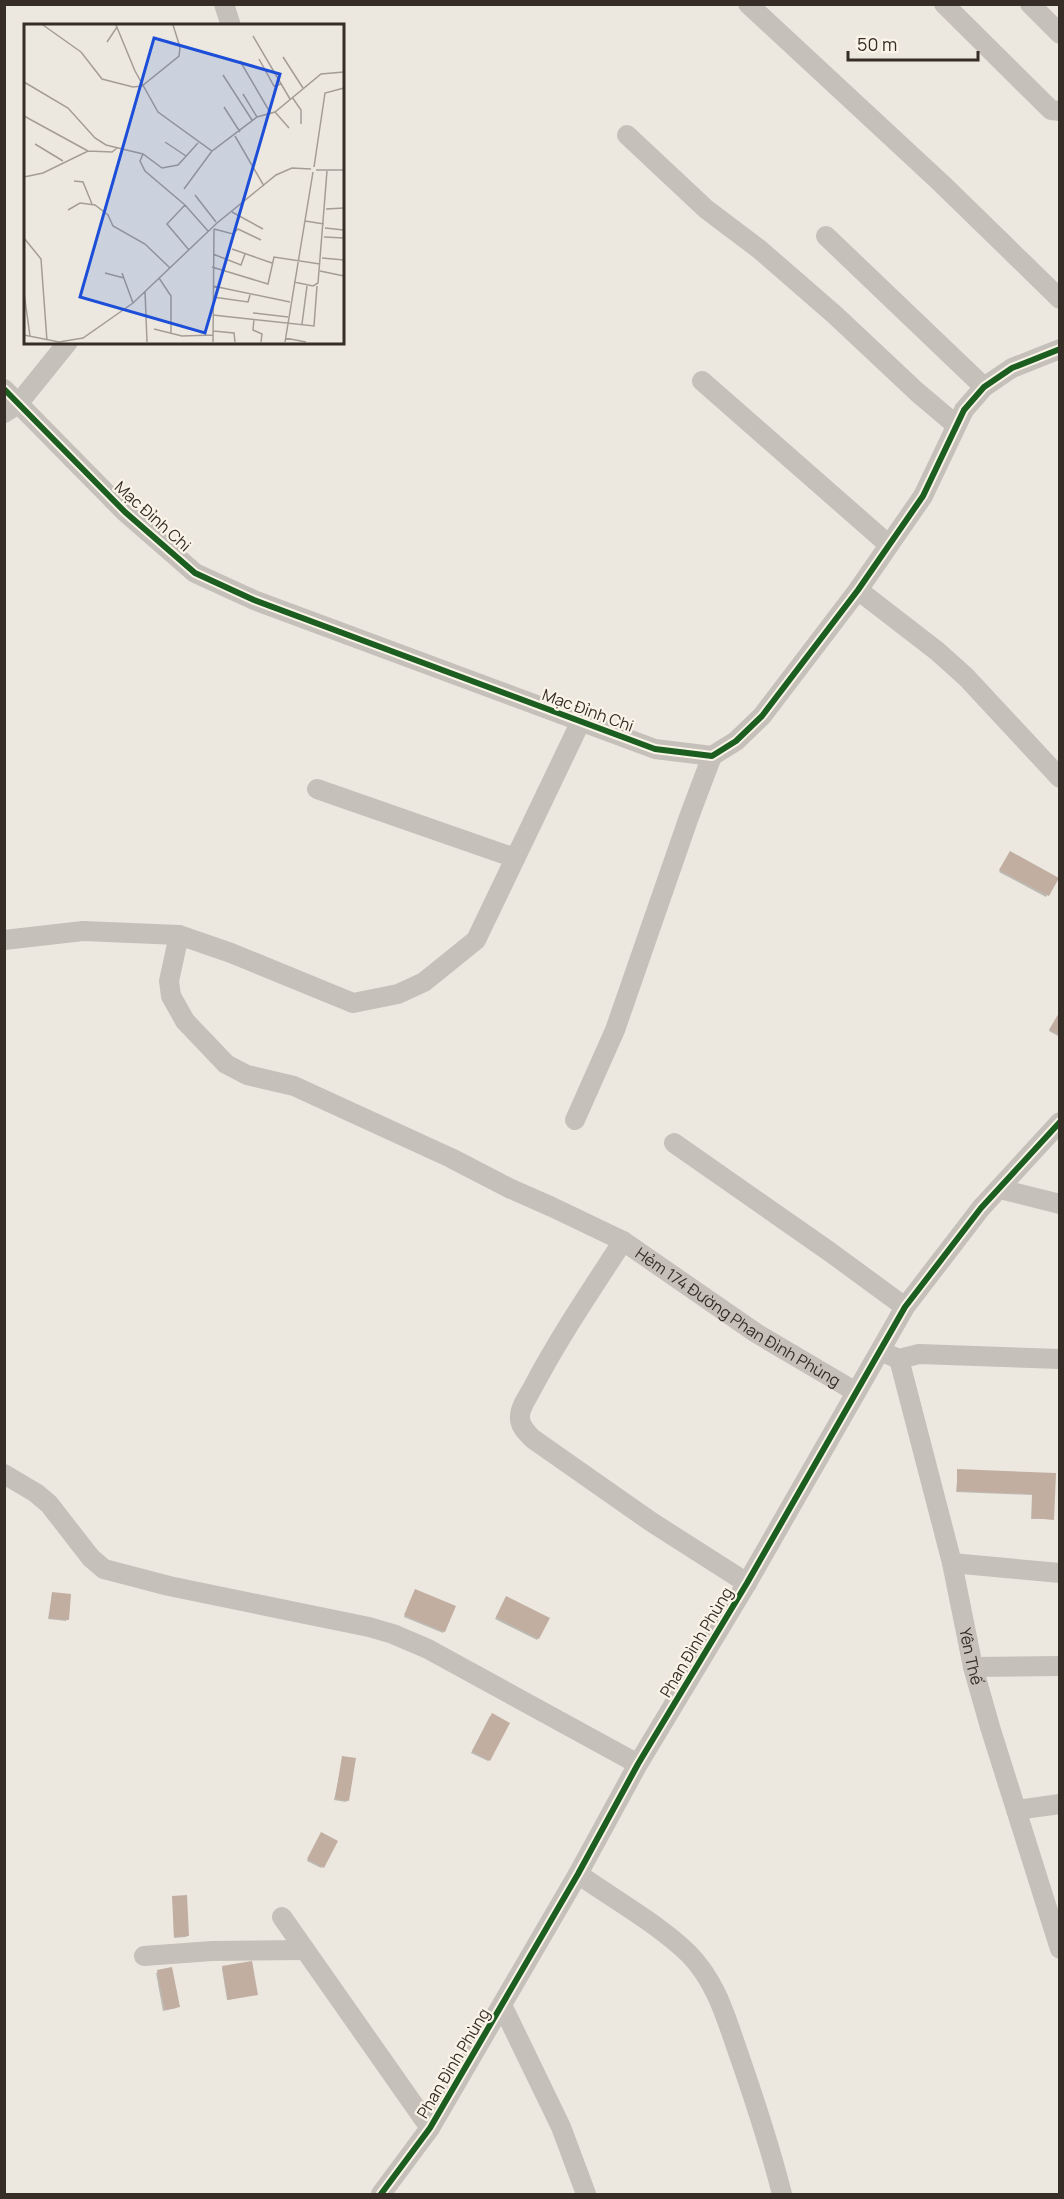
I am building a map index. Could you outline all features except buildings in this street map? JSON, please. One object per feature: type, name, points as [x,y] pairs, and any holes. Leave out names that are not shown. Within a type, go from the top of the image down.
[{"type":"street","points":[[224,4],[230,24]]},
{"type":"street","points":[[748,4],[933,176],[1059,299]]},
{"type":"street","points":[[944,4],[1051,110],[1059,111]]},
{"type":"street","points":[[1030,4],[1059,34]]},
{"type":"street","points":[[627,135],[705,209],[768,256],[956,425]]},
{"type":"street","points":[[826,236],[984,387]]},
{"type":"street","points":[[11,408],[66,344]]},
{"type":"street","points":[[575,1120],[615,1030],[712,756],[736,741],[762,716],[858,590],[923,496],[964,410],[984,387],[1012,368],[1059,349]]},
{"type":"street","points":[[702,381],[889,545]]},
{"type":"street","name":"Mạc Đỉnh Chi","points":[[4,389],[11,408],[195,573],[254,600],[655,749],[712,756]]},
{"type":"street","points":[[858,590],[937,651],[966,677],[1059,778]]},
{"type":"street","points":[[4,940],[83,931],[179,935],[231,953],[353,1003],[398,994],[424,982],[476,940],[581,721]]},
{"type":"street","points":[[317,789],[515,858]]},
{"type":"street","name":"Hẻm 174 Đường Phan Đình Phùng","points":[[179,935],[169,981],[171,996],[185,1021],[226,1064],[247,1075],[294,1086],[623,1241],[756,1333],[856,1392]]},
{"type":"street","name":"Phan Đình Phùng","points":[[381,2194],[430,2128],[578,1874],[638,1764],[747,1583],[905,1307],[981,1208],[1059,1122]]},
{"type":"street","points":[[674,1143],[905,1307]]},
{"type":"street","points":[[999,1189],[1059,1204]]},
{"type":"street","points":[[623,1241],[545,1364],[522,1408],[519,1417],[521,1425],[525,1432],[534,1439],[650,1521],[747,1583]]},
{"type":"street","points":[[879,1351],[899,1359],[919,1354],[1059,1359]]},
{"type":"street","name":"Yên Thế","points":[[899,1359],[952,1563],[973,1667],[1016,1810],[1052,1897],[1059,1948]]},
{"type":"street","points":[[4,1474],[36,1493],[49,1504],[91,1558],[104,1569],[169,1586],[339,1620],[393,1634],[428,1649],[638,1764]]},
{"type":"street","points":[[952,1563],[1059,1573]]},
{"type":"street","points":[[973,1667],[1059,1666]]},
{"type":"street","points":[[1016,1810],[1059,1804]]},
{"type":"street","points":[[578,1874],[669,1937],[687,1953],[712,1983],[724,2008],[753,2094],[782,2194]]},
{"type":"street","points":[[282,1917],[430,2128]]},
{"type":"street","points":[[144,1956],[212,1951],[305,1950]]},
{"type":"street","points":[[502,2005],[561,2127],[586,2194]]},
{"type":"cycle path","points":[[4,389],[125,512],[195,573],[254,600],[655,749],[712,756],[736,741],[762,716],[858,590],[923,496],[964,410],[984,387],[1012,368],[1060,349]]},
{"type":"cycle path","points":[[381,2194],[430,2128],[578,1874],[638,1764],[747,1583],[905,1307],[981,1208],[1060,1122]]}]
